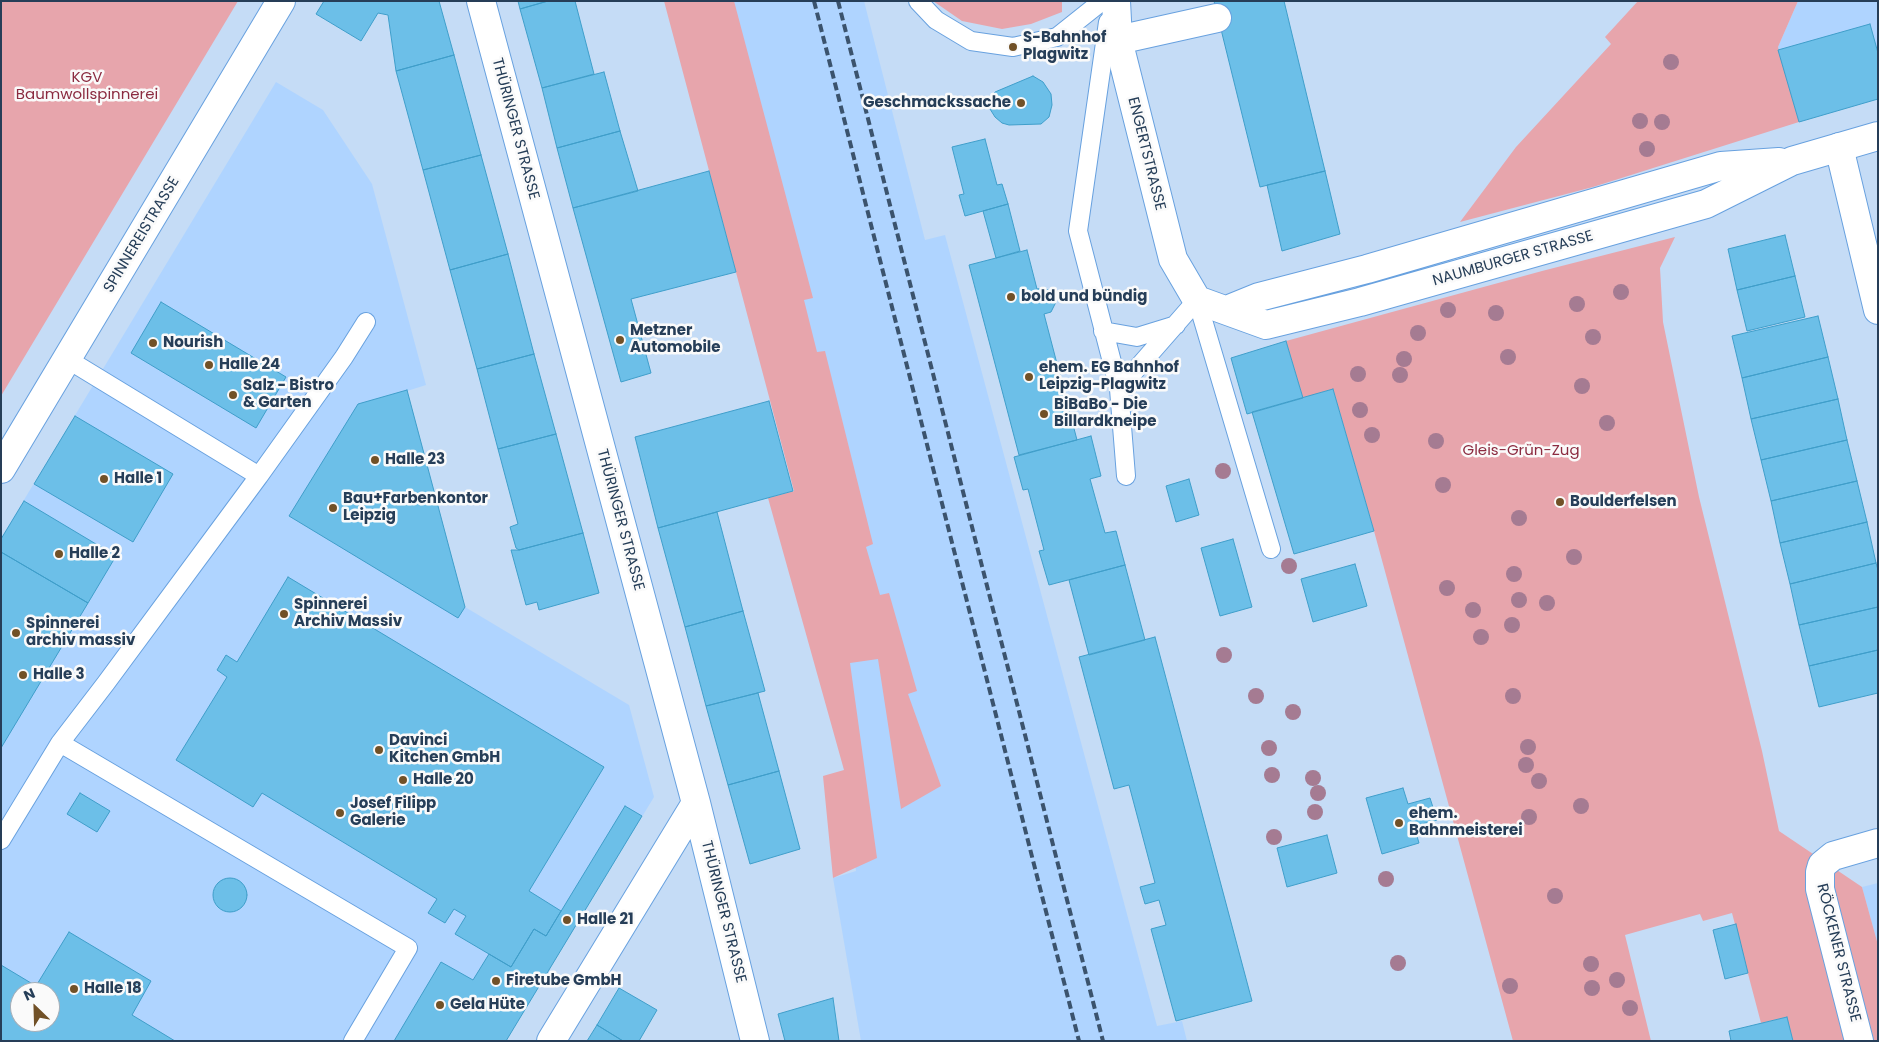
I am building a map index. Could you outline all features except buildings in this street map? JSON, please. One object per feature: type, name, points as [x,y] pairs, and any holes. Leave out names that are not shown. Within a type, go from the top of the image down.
[{"type":"street","name":"SPINNEREISTRASSE","points":[[1,469],[281,1]]},
{"type":"street","name":"THÜRINGER STRASSE","points":[[481,1],[696,803],[755,1041]]},
{"type":"street","name":"ENGERTSTRASSE","points":[[1116,1],[1118,40],[1174,259],[1197,300]]},
{"type":"street","points":[[1118,40],[1218,18]]},
{"type":"street","points":[[1197,300],[1227,310],[1259,297],[1367,269],[1721,166],[1792,161],[1878,136]]},
{"type":"street","points":[[1839,147],[1876,298]]},
{"type":"street","points":[[551,1041],[696,803]]},
{"type":"street","name":"RÖCKENER STRASSE","points":[[1859,1041],[1820,889],[1820,872],[1822,865],[1827,860],[1840,853],[1878,843]]},
{"type":"lane","points":[[918,1],[936,20],[971,41],[1013,47],[1057,37],[1096,6],[1099,1]]},
{"type":"lane","points":[[1111,1],[1078,231],[1118,389],[1126,476]]},
{"type":"lane","points":[[1118,389],[1197,300]]},
{"type":"lane","points":[[1197,300],[1271,549]]},
{"type":"lane","points":[[1,840],[60,743],[258,476],[344,357],[366,322]]},
{"type":"lane","points":[[1104,331],[1137,337],[1176,325]]},
{"type":"lane","points":[[67,359],[258,476]]},
{"type":"lane","points":[[60,743],[408,948],[353,1041]]},
{"type":"shaded area","points":[[716,1],[864,1],[925,240],[945,235],[1157,1026],[1182,1021],[1187,1041],[861,1041],[833,878],[856,871],[844,770]]},
{"type":"shaded area","points":[[1798,1],[1878,1],[1878,99],[1799,122],[1778,47]]},
{"type":"shaded area","points":[[276,82],[323,110],[372,184],[426,385],[407,391],[465,607],[629,705],[654,797],[506,1041],[1,1041],[1,538]]},
{"type":"shaded area","points":[[1878,883],[1878,945],[1862,887]]},
{"type":"green space","name":"KGV Baumwollspinnerei","points":[[1,1],[238,1],[1,396]]},
{"type":"green space","points":[[664,1],[734,1],[813,298],[804,300],[817,352],[825,351],[873,544],[866,547],[880,595],[889,593],[917,691],[908,694],[941,786],[901,809],[878,659],[850,663],[877,858],[833,878],[823,776],[844,770],[768,498],[794,491]]},
{"type":"green space","points":[[933,1],[1062,1],[1062,12],[1031,24],[1002,29],[962,21]]},
{"type":"green space","points":[[1638,1],[1798,1],[1778,47],[1799,122],[1593,187],[1460,222],[1516,147],[1611,44],[1605,37]]},
{"type":"green space","name":"Gleis-Grün-Zug","points":[[1675,237],[1660,268],[1663,322],[1699,497],[1762,751],[1779,831],[1862,887],[1878,945],[1878,1041],[1793,1041],[1787,1017],[1761,1023],[1732,913],[1703,921],[1700,914],[1625,935],[1651,1041],[1513,1041],[1374,531],[1333,389],[1303,398],[1286,341],[1542,271]]},
{"type":"railway","points":[[814,1],[1079,1041]]},
{"type":"railway","points":[[838,1],[1103,1041]]},
{"type":"place","name":"S-Bahnhof Plagwitz","points":[[1013,47]]},
{"type":"place","name":"Geschmackssache","points":[[1021,103]]},
{"type":"place","name":"bold und bündig","points":[[1011,297]]},
{"type":"place","name":"Metzner Automobile","points":[[620,340]]},
{"type":"place","name":"Nourish","points":[[153,343]]},
{"type":"place","name":"Halle 24","points":[[209,365]]},
{"type":"place","name":"ehem. EG Bahnhof Leipzig-Plagwitz","points":[[1029,377]]},
{"type":"place","name":"Salz - Bistro & Garten","points":[[233,395]]},
{"type":"place","name":"BiBaBo - Die Billardkneipe","points":[[1044,414]]},
{"type":"place","name":"Halle 23","points":[[375,460]]},
{"type":"place","name":"Halle 1","points":[[104,479]]},
{"type":"place","name":"Boulderfelsen","points":[[1560,502]]},
{"type":"place","name":"Bau+Farbenkontor Leipzig","points":[[333,508]]},
{"type":"place","name":"Halle 2","points":[[59,554]]},
{"type":"place","name":"Spinnerei Archiv Massiv","points":[[284,614]]},
{"type":"place","name":"Spinnerei archiv massiv","points":[[16,633]]},
{"type":"place","name":"Halle 3","points":[[23,675]]},
{"type":"place","name":"Davinci Kitchen GmbH","points":[[379,750]]},
{"type":"place","name":"Halle 20","points":[[403,780]]},
{"type":"place","name":"Josef Filipp Galerie","points":[[340,813]]},
{"type":"place","name":"ehem. Bahnmeisterei","points":[[1399,823]]},
{"type":"place","name":"Halle 21","points":[[567,920]]},
{"type":"place","name":"Firetube GmbH","points":[[496,981]]},
{"type":"place","name":"Halle 18","points":[[74,989]]},
{"type":"place","name":"Gela Hüte","points":[[440,1005]]}]
